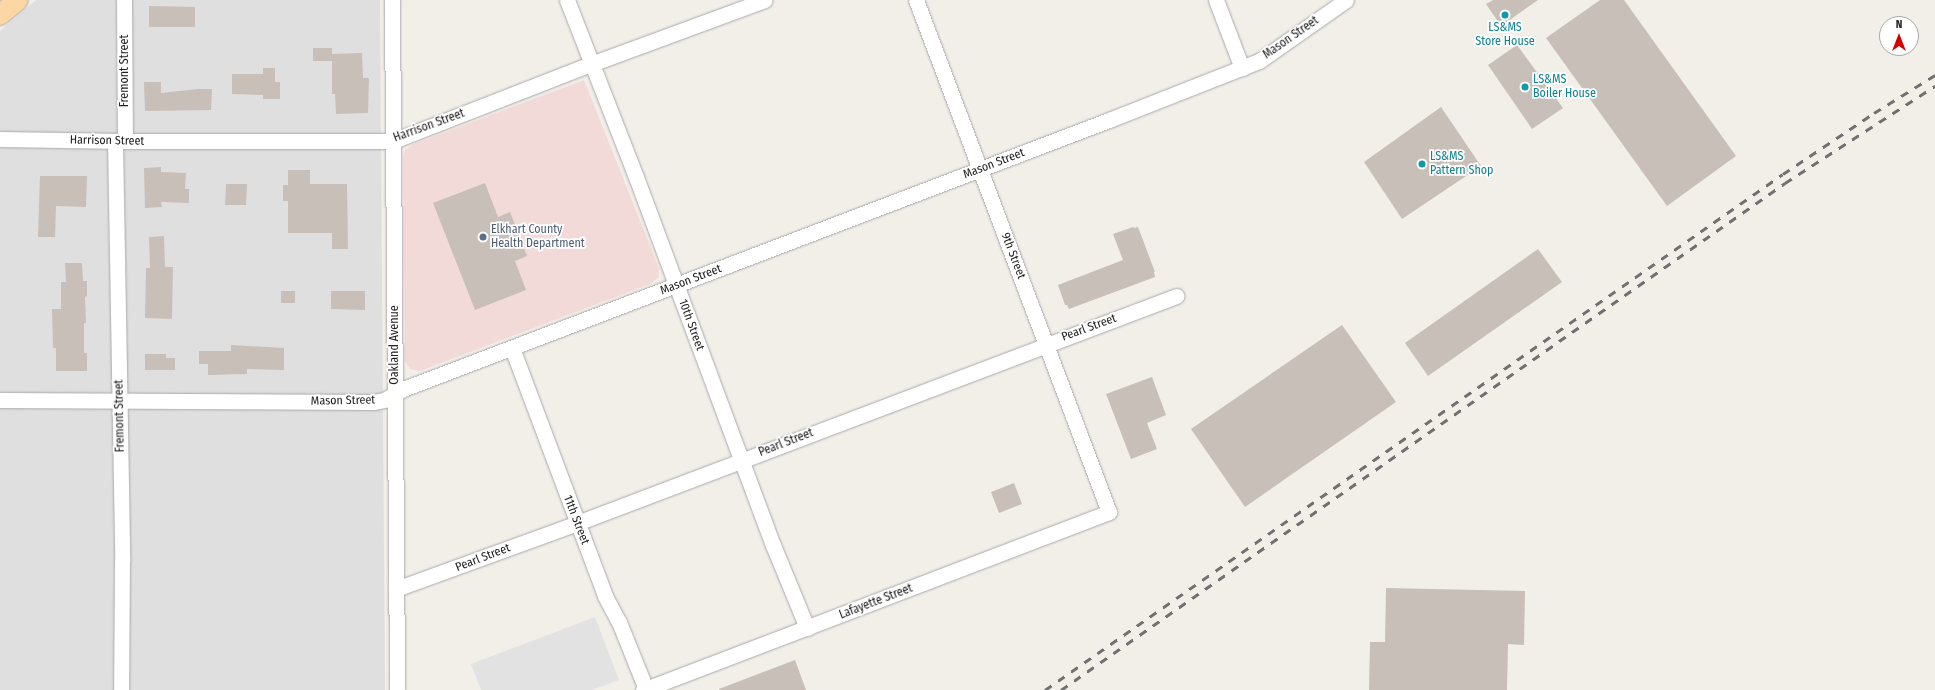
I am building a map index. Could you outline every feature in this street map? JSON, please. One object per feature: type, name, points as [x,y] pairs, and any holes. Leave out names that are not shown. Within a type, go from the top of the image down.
[{"type":"main road","points":[[0,15],[18,0]]},
{"type":"street","name":"Fremont Street","points":[[121,690],[122,561],[119,400],[120,141],[124,0]]},
{"type":"street","name":"Oakland Avenue","points":[[392,0],[397,690]]},
{"type":"street","name":"10th Street","points":[[567,0],[636,177],[773,545],[807,628]]},
{"type":"street","name":"Harrison Street","points":[[0,139],[120,141],[392,141],[591,64],[765,0]]},
{"type":"street","name":"9th Street","points":[[916,0],[1109,512]]},
{"type":"street","points":[[1216,0],[1242,68]]},
{"type":"street","name":"Mason Street","points":[[0,400],[373,402],[395,395],[403,389],[979,170],[1259,61],[1346,0]]},
{"type":"street","name":"Pearl Street","points":[[396,589],[576,523],[1176,296]]},
{"type":"street","name":"11th Street","points":[[512,348],[576,523],[605,596],[619,622],[644,690]]},
{"type":"street","name":"Lafayette Street","points":[[644,690],[1109,512]]},
{"type":"shaded area","points":[[36,0],[380,0],[385,690],[0,690],[0,31]]},
{"type":"shaded area","points":[[584,80],[659,268],[659,277],[650,284],[420,371],[410,369],[405,361],[403,158],[405,150],[414,144]]},
{"type":"shaded area","points":[[595,617],[619,680],[592,690],[481,690],[471,664]]},
{"type":"building","name":"LS&MS Store House","points":[[1493,0],[1538,0],[1501,26],[1486,4]]},
{"type":"building","points":[[1600,0],[1624,0],[1736,156],[1667,206],[1546,38]]},
{"type":"building","points":[[149,6],[195,7],[195,27],[149,27]]},
{"type":"building","name":"LS&MS Boiler House","points":[[1517,45],[1563,108],[1532,129],[1488,65]]},
{"type":"building","points":[[313,48],[332,48],[332,54],[362,53],[363,78],[369,78],[368,113],[336,114],[335,94],[332,94],[332,61],[313,61]]},
{"type":"building","points":[[263,68],[275,68],[275,82],[280,82],[280,99],[263,99],[263,95],[232,94],[232,74],[263,74]]},
{"type":"building","points":[[144,82],[161,82],[161,93],[212,89],[211,110],[145,111]]},
{"type":"building","name":"LS&MS Pattern Shop","points":[[1441,107],[1481,166],[1402,219],[1364,162]]},
{"type":"building","points":[[161,167],[161,172],[186,173],[185,189],[189,189],[189,203],[161,202],[162,207],[145,208],[144,168]]},
{"type":"building","points":[[288,170],[310,170],[310,184],[347,184],[348,249],[332,249],[332,233],[288,233],[288,201],[283,201],[283,185],[288,185]]},
{"type":"building","points":[[40,176],[87,176],[86,207],[56,206],[55,237],[38,237]]},
{"type":"building","name":"Elkhart County Health Department","points":[[485,183],[498,217],[510,212],[527,256],[515,261],[526,290],[475,310],[433,203]]},
{"type":"building","points":[[226,184],[247,184],[246,205],[225,205]]},
{"type":"building","points":[[1133,227],[1138,227],[1155,272],[1155,277],[1069,309],[1067,305],[1065,305],[1058,285],[1123,260],[1113,234]]},
{"type":"building","points":[[164,236],[165,267],[173,267],[172,319],[145,318],[146,268],[150,268],[149,237]]},
{"type":"building","points":[[1538,249],[1562,282],[1428,376],[1405,343]]},
{"type":"building","points":[[65,263],[82,263],[83,281],[87,281],[87,296],[85,297],[86,323],[84,323],[84,353],[87,353],[87,371],[56,371],[56,348],[53,348],[52,309],[61,309],[61,282],[66,282]]},
{"type":"building","points":[[281,291],[295,291],[295,303],[281,303]]},
{"type":"building","points":[[331,291],[365,291],[365,310],[331,309]]},
{"type":"building","points":[[1342,325],[1396,402],[1245,507],[1191,429]]},
{"type":"building","points":[[231,345],[284,348],[284,370],[247,369],[247,374],[208,375],[208,364],[199,364],[199,351],[231,351]]},
{"type":"building","points":[[145,354],[166,354],[166,358],[175,358],[175,370],[145,370]]},
{"type":"building","points":[[1152,377],[1166,415],[1147,423],[1157,449],[1131,459],[1106,394]]},
{"type":"building","points":[[1014,483],[1022,504],[999,513],[991,492]]},
{"type":"building","points":[[1386,588],[1525,591],[1524,645],[1508,644],[1507,690],[1369,690],[1370,642],[1385,642]]},
{"type":"building","points":[[795,660],[806,690],[719,690],[719,689]]},
{"type":"railway","points":[[1045,690],[1783,174],[1874,113],[1935,75]]},
{"type":"railway","points":[[1061,690],[1785,183],[1935,86]]},
{"type":"place","name":"LS&MS Store House","points":[[1505,15]]},
{"type":"place","name":"LS&MS Boiler House","points":[[1525,87]]},
{"type":"place","name":"LS&MS Pattern Shop","points":[[1422,164]]},
{"type":"place","name":"Elkhart County Health Department","points":[[483,237]]}]
